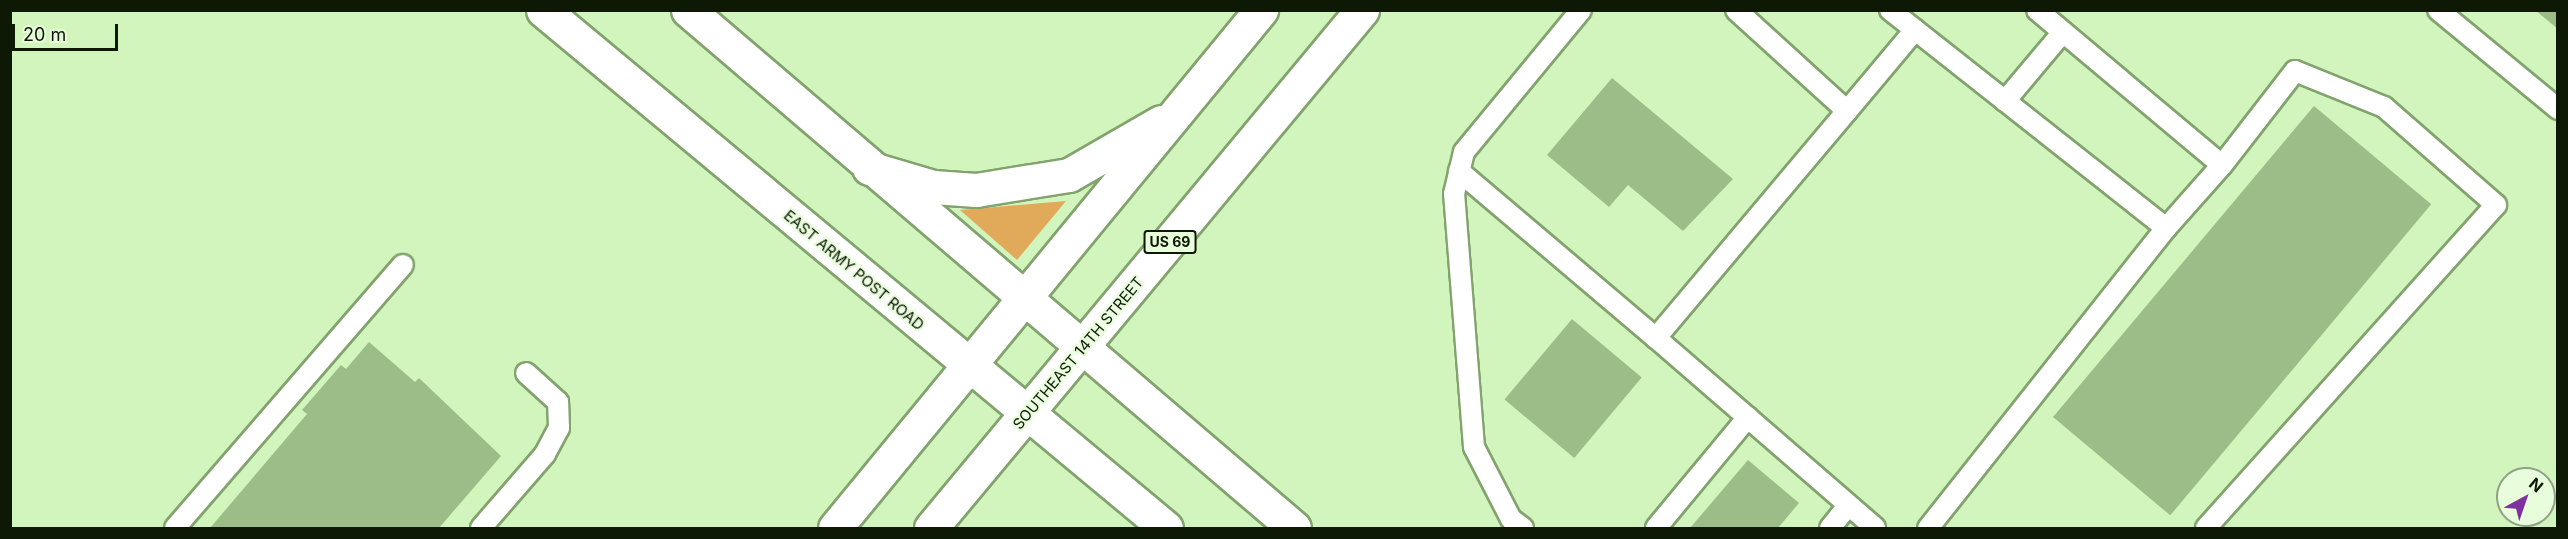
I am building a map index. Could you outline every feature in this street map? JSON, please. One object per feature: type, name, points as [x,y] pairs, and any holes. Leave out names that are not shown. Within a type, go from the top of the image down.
[{"type":"main road","name":"EAST ARMY POST ROAD","points":[[543,10],[1026,415],[1166,528]]},
{"type":"main road","points":[[688,10],[869,168],[1294,528]]},
{"type":"main road","points":[[835,528],[1025,301],[1262,10]]},
{"type":"main road","name":"SOUTHEAST 14TH STREET","points":[[931,528],[1362,10]]},
{"type":"main road","points":[[869,168],[933,187],[976,190],[1069,175],[1179,112]]},
{"type":"lane","points":[[1523,528],[1510,519],[1474,447],[1454,194],[1464,152],[1581,10]]},
{"type":"lane","points":[[1736,10],[1847,111]]},
{"type":"lane","points":[[1890,10],[2166,228]]},
{"type":"lane","points":[[2037,10],[2222,165]]},
{"type":"lane","points":[[2438,10],[2558,109]]},
{"type":"lane","points":[[1656,338],[1915,30]]},
{"type":"lane","points":[[2005,101],[2063,32]]},
{"type":"lane","points":[[1933,527],[2166,228],[2222,165],[2295,71],[2384,107],[2496,205],[2206,528]]},
{"type":"lane","points":[[1460,171],[1875,528]]},
{"type":"lane","points":[[175,528],[403,265]]},
{"type":"lane","points":[[481,528],[545,454],[559,428],[558,402],[526,373]]},
{"type":"lane","points":[[1656,528],[1748,417]]},
{"type":"lane","points":[[1830,528],[1848,506]]},
{"type":"shaded area","points":[[1066,201],[1017,260],[960,210]]},
{"type":"building","points":[[2535,10],[2558,10],[2558,29]]},
{"type":"building","points":[[1612,78],[1733,179],[1683,231],[1628,185],[1609,207],[1547,155]]},
{"type":"building","points":[[2314,106],[2431,204],[2170,515],[2053,417]]},
{"type":"building","points":[[1572,319],[1642,377],[1574,458],[1505,399]]},
{"type":"building","points":[[369,342],[415,382],[419,378],[501,456],[439,528],[210,528],[307,414],[302,410],[341,365],[346,369]]},
{"type":"building","points":[[1748,460],[1799,503],[1778,528],[1690,528]]}]
